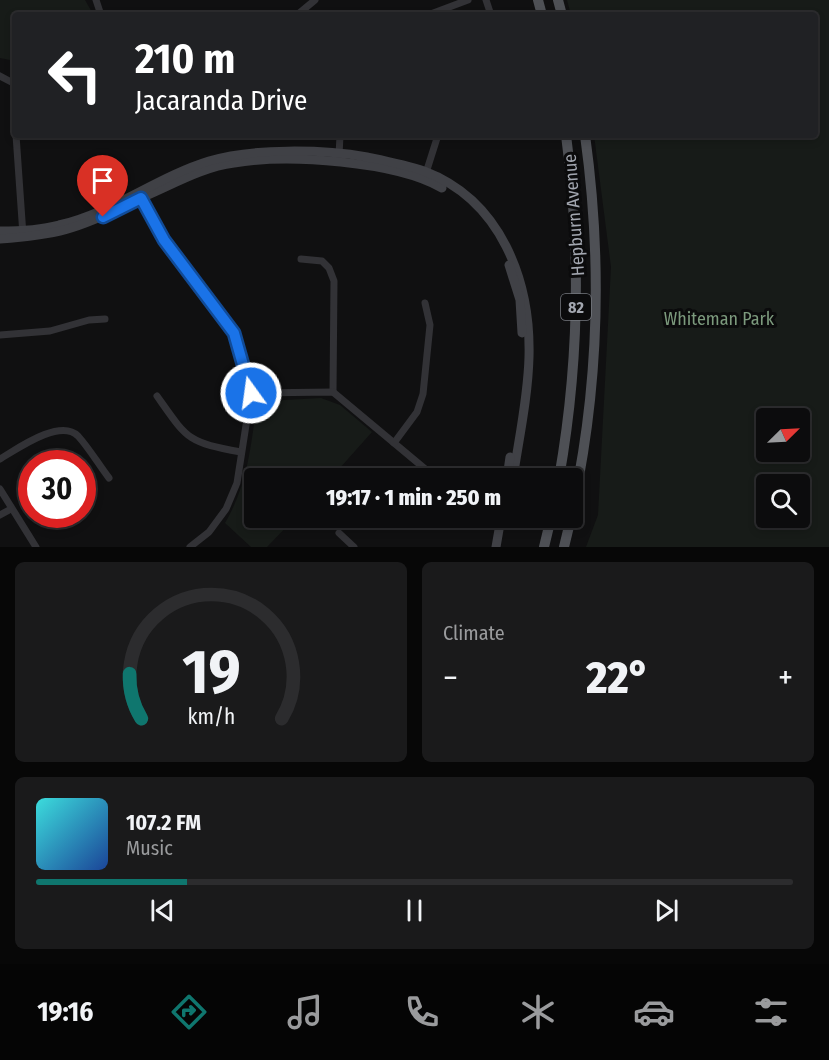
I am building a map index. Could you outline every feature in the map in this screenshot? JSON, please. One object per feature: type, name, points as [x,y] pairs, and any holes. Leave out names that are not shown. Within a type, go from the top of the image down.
[{"type":"main road","name":"Hepburn Avenue","points":[[560,468],[571,394],[576,315],[575,224],[566,138]]},
{"type":"main road","name":"Hepburn Avenue","points":[[580,468],[586,430],[595,327],[594,223],[585,138]]},
{"type":"main road","points":[[544,547],[549,528]]},
{"type":"main road","points":[[564,547],[569,528]]},
{"type":"street","points":[[301,12],[315,0]]},
{"type":"street","points":[[436,12],[468,0]]},
{"type":"street","points":[[16,138],[22,234]]},
{"type":"street","points":[[339,157],[340,138]]},
{"type":"street","points":[[425,175],[437,138]]},
{"type":"street","points":[[0,231],[22,234],[60,233],[84,226],[140,195],[206,170],[232,163],[339,157],[425,175],[467,199],[491,223],[512,255],[523,286],[528,318],[529,366],[514,468]]},
{"type":"street","points":[[425,175],[458,199],[492,232],[512,270],[520,300],[524,350],[521,389],[509,468]]},
{"type":"street","points":[[140,195],[164,240],[234,333],[251,393],[237,483],[226,509],[209,532],[190,547]]},
{"type":"street","points":[[0,239],[22,234]]},
{"type":"street","points":[[300,259],[322,261],[329,268],[334,281],[333,392]]},
{"type":"street","points":[[394,443],[417,412],[423,394],[430,325],[424,303]]},
{"type":"street","points":[[0,335],[50,331],[89,320],[105,319]]},
{"type":"street","points":[[251,393],[333,392],[424,468]]},
{"type":"street","points":[[157,396],[183,432],[201,445],[241,452]]},
{"type":"street","points":[[0,459],[43,434],[64,430],[76,434],[109,478]]},
{"type":"street","points":[[0,489],[10,509],[36,547]]},
{"type":"street","points":[[0,515],[10,509]]},
{"type":"street","points":[[496,547],[499,528]]},
{"type":"street","points":[[502,547],[505,528]]},
{"type":"street","points":[[339,533],[354,547]]},
{"type":"green space","points":[[0,0],[85,0],[92,12],[12,12],[12,60],[0,58]]},
{"type":"green space","name":"Whiteman Park","points":[[567,0],[829,0],[829,547],[586,547],[598,515],[611,267],[594,138],[818,138],[818,12],[570,12]]},
{"type":"green space","points":[[321,398],[340,405],[372,432],[340,468],[246,468],[256,410],[268,401]]},
{"type":"green space","points":[[244,477],[244,528],[285,528],[267,547],[251,547],[225,523]]},
{"type":"route","points":[[103,217],[141,198],[164,240],[234,333],[251,393]]}]
